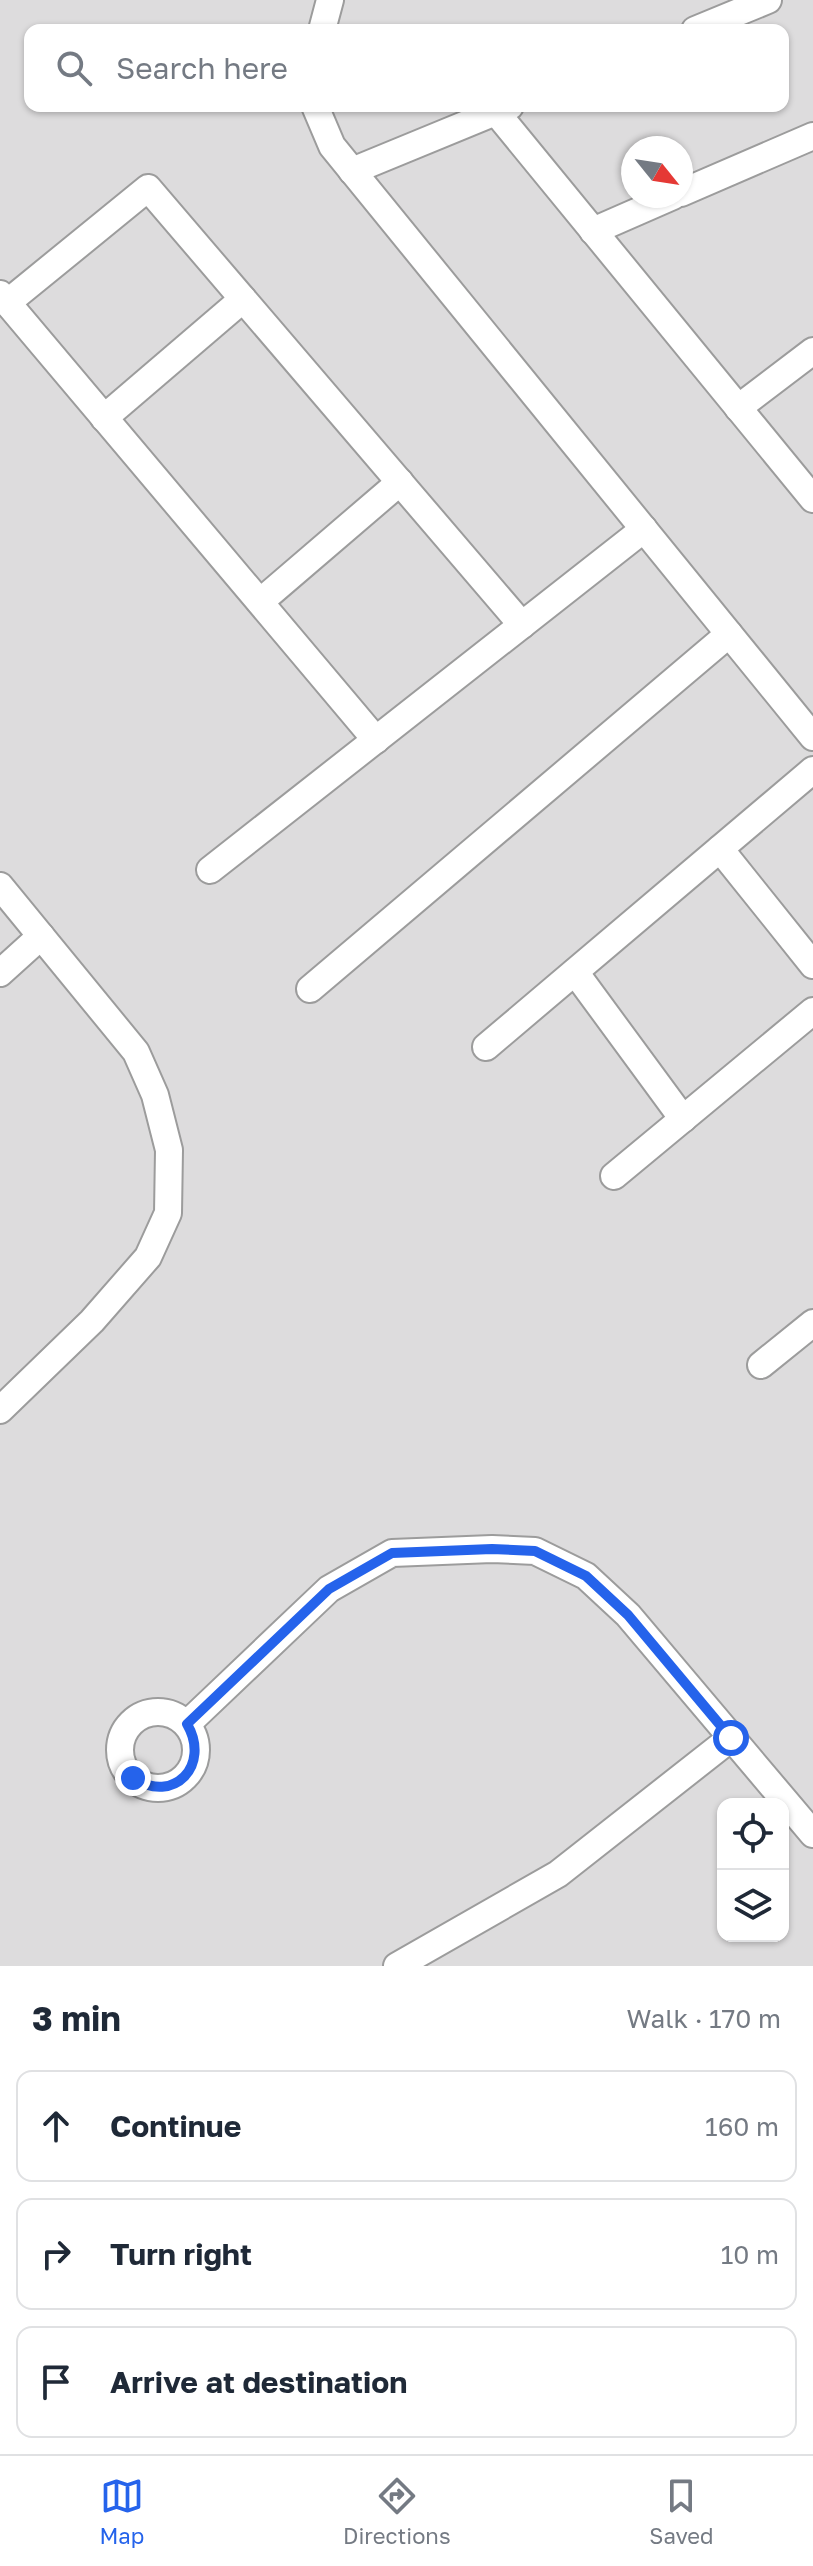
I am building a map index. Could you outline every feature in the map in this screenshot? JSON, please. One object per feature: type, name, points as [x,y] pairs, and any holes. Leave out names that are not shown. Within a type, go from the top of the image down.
[{"type":"street","points":[[324,24],[330,0]]},
{"type":"street","points":[[710,24],[768,0]]},
{"type":"street","points":[[318,112],[332,146],[813,737]]},
{"type":"street","points":[[352,171],[496,112]]},
{"type":"street","points":[[505,112],[593,231],[813,499]]},
{"type":"street","points":[[693,188],[813,136]]},
{"type":"street","points":[[376,740],[4,298],[148,188],[522,625]]},
{"type":"street","points":[[593,231],[646,208]]},
{"type":"street","points":[[104,418],[243,299]]},
{"type":"street","points":[[738,408],[813,351]]},
{"type":"street","points":[[260,602],[400,482]]},
{"type":"street","points":[[210,870],[644,529]]},
{"type":"street","points":[[310,989],[729,634]]},
{"type":"street","points":[[486,1047],[813,770]]},
{"type":"street","points":[[720,849],[813,965]]},
{"type":"street","points":[[0,886],[136,1052],[155,1095],[169,1150],[168,1213],[148,1257],[92,1321],[0,1410]]},
{"type":"street","points":[[0,973],[41,936]]},
{"type":"street","points":[[575,972],[683,1119]]},
{"type":"street","points":[[614,1176],[813,1011]]},
{"type":"street","points":[[761,1365],[813,1323]]},
{"type":"street","points":[[187,1724],[329,1589],[392,1553],[492,1549],[535,1551],[586,1576],[628,1615],[813,1834]]},
{"type":"street","points":[[397,1966],[558,1874],[731,1738]]},
{"type":"shaded area","points":[[0,0],[813,0],[813,1966],[0,1966]]},
{"type":"route","points":[[133,1778],[143,1785],[156,1788],[180,1781],[195,1760],[196,1747],[187,1724],[329,1589],[392,1553],[492,1549],[535,1551],[586,1576],[628,1615],[731,1738]]}]
